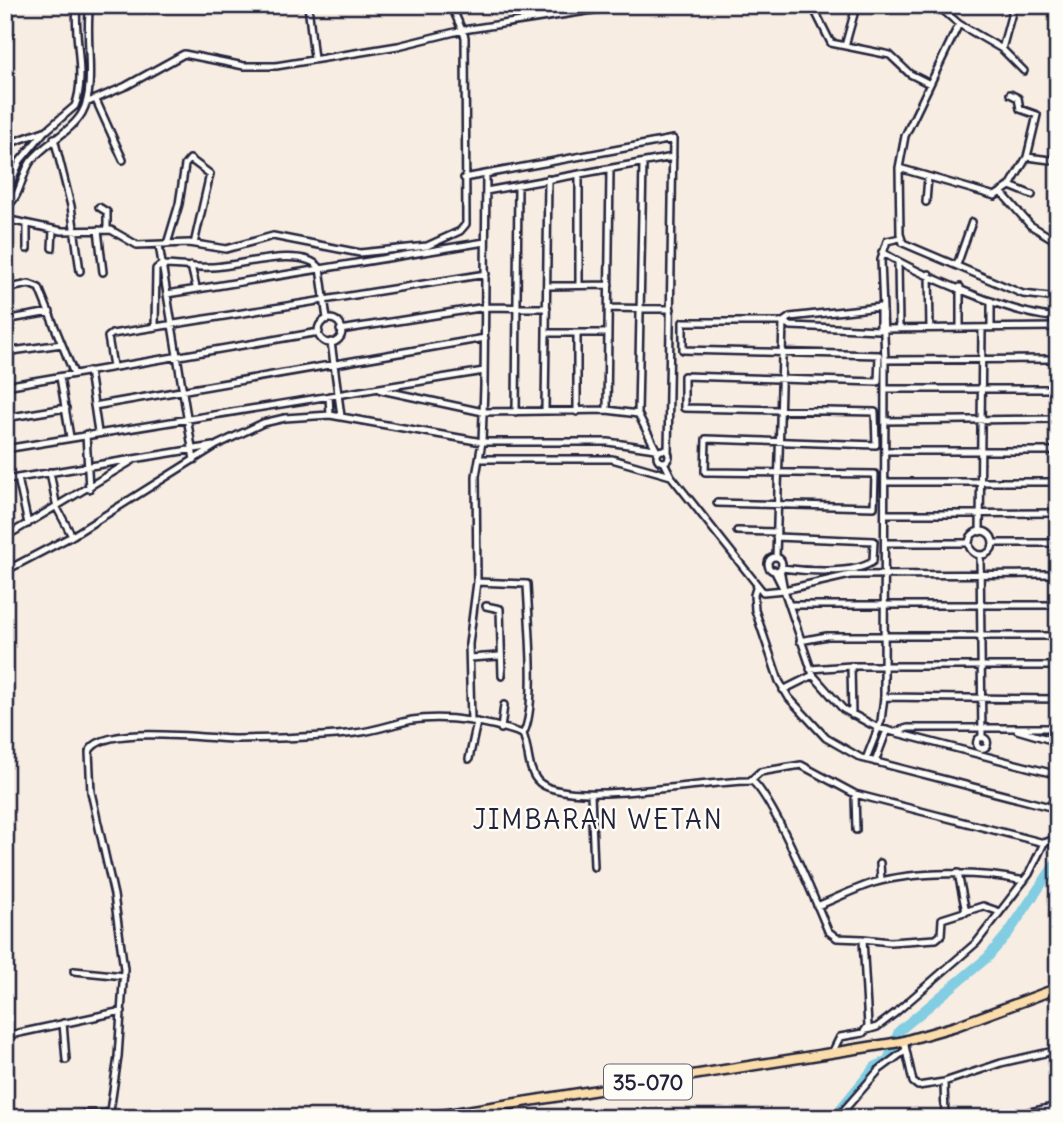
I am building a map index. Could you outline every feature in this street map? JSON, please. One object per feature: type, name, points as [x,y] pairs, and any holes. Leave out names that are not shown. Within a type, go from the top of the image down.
[{"type":"main road","name":"35-070","points":[[422,1118],[874,1046],[903,1045],[1058,988]]},
{"type":"street","points":[[5,197],[47,130],[77,103],[77,5]]},
{"type":"street","points":[[5,208],[17,196],[24,163],[79,117],[86,103],[86,30],[90,5]]},
{"type":"street","points":[[308,5],[314,59]]},
{"type":"street","points":[[5,219],[53,230],[107,230],[137,245],[194,244],[226,249],[273,236],[352,253],[415,249],[463,229],[463,30],[451,5]]},
{"type":"street","points":[[86,103],[184,54],[269,67],[398,46],[463,30],[626,5]]},
{"type":"street","points":[[812,5],[829,42],[888,54],[910,74],[930,85]]},
{"type":"street","points":[[937,5],[959,24],[1002,49],[1024,71]]},
{"type":"street","points":[[1002,49],[1014,5]]},
{"type":"street","points":[[845,46],[854,14]]},
{"type":"street","points":[[959,24],[905,136],[899,169],[900,238],[910,247],[1030,296],[1058,298]]},
{"type":"street","points":[[899,169],[990,196],[1002,193],[1010,186],[1027,156],[1038,118],[1019,107],[1018,98],[1010,94]]},
{"type":"street","points":[[96,100],[123,160]]},
{"type":"street","points":[[5,145],[47,130]]},
{"type":"street","points":[[54,138],[76,232],[80,271]]},
{"type":"street","points":[[464,178],[671,139],[675,142],[668,458],[664,462]]},
{"type":"street","points":[[1027,156],[1058,161]]},
{"type":"street","points":[[486,191],[673,157]]},
{"type":"street","points":[[167,244],[179,204],[185,165],[190,159],[210,174],[194,244]]},
{"type":"street","points":[[642,163],[638,414],[656,451],[657,459],[664,462],[671,476],[765,594],[843,575],[1058,573]]},
{"type":"street","points":[[607,410],[610,169]]},
{"type":"street","points":[[469,759],[474,722],[470,658],[477,582],[477,471],[484,401],[486,174]]},
{"type":"street","points":[[579,174],[579,285]]},
{"type":"street","points":[[926,202],[928,177]]},
{"type":"street","points":[[545,411],[549,286],[548,179]]},
{"type":"street","points":[[516,412],[518,185]]},
{"type":"street","points":[[1010,186],[1032,195]]},
{"type":"street","points":[[1002,193],[1030,225],[1058,242]]},
{"type":"street","points":[[99,207],[107,212],[107,230]]},
{"type":"street","points":[[957,265],[972,222]]},
{"type":"street","points":[[27,224],[27,249]]},
{"type":"street","points":[[52,248],[53,230]]},
{"type":"street","points":[[98,230],[103,272]]},
{"type":"street","points":[[866,759],[878,729],[884,697],[885,666],[885,360],[882,252],[887,241],[900,238]]},
{"type":"street","points":[[167,294],[196,287],[485,242]]},
{"type":"street","points":[[159,245],[194,460]]},
{"type":"street","points":[[882,252],[898,262],[991,301],[1034,314],[1058,317]]},
{"type":"street","points":[[155,326],[156,269],[161,265],[210,267],[281,258],[314,263],[320,268],[327,319]]},
{"type":"street","points":[[898,262],[899,328]]},
{"type":"street","points":[[191,265],[196,287]]},
{"type":"street","points":[[113,366],[109,336],[155,326],[486,274]]},
{"type":"street","points":[[929,274],[930,328]]},
{"type":"street","points":[[5,289],[37,285],[74,374]]},
{"type":"street","points":[[549,286],[609,285]]},
{"type":"street","points":[[960,287],[960,328]]},
{"type":"street","points":[[991,301],[991,328]]},
{"type":"street","points":[[340,330],[486,307],[547,308]]},
{"type":"street","points":[[717,503],[874,507],[875,474],[705,472],[706,439],[876,445],[875,412],[684,408],[684,376],[878,382],[879,355],[683,350],[683,322],[783,322],[791,326],[880,330],[880,307],[790,317],[783,322]]},
{"type":"street","points":[[608,308],[671,309]]},
{"type":"street","points":[[5,320],[50,312]]},
{"type":"street","points":[[327,319],[336,320],[341,338],[331,342],[323,341],[319,323],[327,319]]},
{"type":"street","points":[[737,531],[776,534],[874,541],[873,561],[845,570],[778,569],[769,564],[776,557],[776,534],[781,379],[783,352],[783,322]]},
{"type":"street","points":[[884,329],[1058,327]]},
{"type":"street","points":[[980,532],[982,329]]},
{"type":"street","points":[[5,386],[319,332]]},
{"type":"street","points":[[547,333],[608,333]]},
{"type":"street","points":[[577,333],[577,412]]},
{"type":"street","points":[[94,406],[485,338]]},
{"type":"street","points":[[331,342],[341,416]]},
{"type":"street","points":[[5,352],[62,344]]},
{"type":"street","points":[[885,360],[1058,359]]},
{"type":"street","points":[[89,371],[98,432]]},
{"type":"street","points":[[5,449],[484,371]]},
{"type":"street","points":[[60,377],[70,437]]},
{"type":"street","points":[[377,389],[483,412],[607,410],[638,414]]},
{"type":"street","points":[[885,389],[1058,389]]},
{"type":"street","points":[[329,396],[330,415]]},
{"type":"street","points":[[304,400],[306,415]]},
{"type":"street","points":[[463,407],[484,401]]},
{"type":"street","points":[[260,407],[263,423]]},
{"type":"street","points":[[5,418],[66,408]]},
{"type":"street","points":[[5,571],[72,536],[217,445],[263,423],[306,415],[341,416],[482,442],[608,442],[668,453]]},
{"type":"street","points":[[885,421],[1058,419]]},
{"type":"street","points":[[86,434],[89,489]]},
{"type":"street","points":[[5,480],[217,445]]},
{"type":"street","points":[[885,451],[1058,451]]},
{"type":"street","points":[[5,537],[89,489],[136,458]]},
{"type":"street","points":[[480,460],[612,459],[671,476]]},
{"type":"street","points":[[50,472],[57,508],[72,536]]},
{"type":"street","points":[[18,478],[28,524]]},
{"type":"street","points":[[885,482],[1058,482]]},
{"type":"street","points":[[885,514],[1058,513]]},
{"type":"street","points":[[980,532],[990,536],[993,543],[990,550],[981,555],[972,552],[969,543],[972,536],[980,532]]},
{"type":"street","points":[[885,543],[969,543]]},
{"type":"street","points":[[993,543],[1058,543]]},
{"type":"street","points":[[980,752],[976,743],[982,738],[981,555]]},
{"type":"street","points":[[776,557],[782,561],[778,569],[811,672],[839,705],[878,729],[980,752],[1058,775]]},
{"type":"street","points":[[477,582],[527,584],[528,723],[523,734],[533,773],[541,784],[561,791],[591,794],[750,781],[760,772],[800,765],[855,794],[1047,843]]},
{"type":"street","points":[[757,585],[754,595],[755,610],[783,690],[826,738],[875,762],[1050,807],[1054,805],[1058,793]]},
{"type":"street","points":[[789,605],[1058,605]]},
{"type":"street","points":[[486,606],[497,606],[500,609],[499,656],[502,676]]},
{"type":"street","points":[[800,641],[827,636],[1058,636]]},
{"type":"street","points":[[470,658],[499,656]]},
{"type":"street","points":[[783,690],[811,672],[852,666],[1058,666]]},
{"type":"street","points":[[852,666],[852,715]]},
{"type":"street","points":[[884,697],[1058,699]]},
{"type":"street","points":[[501,729],[504,705]]},
{"type":"street","points":[[83,1114],[109,1116],[124,976],[114,895],[90,792],[89,752],[93,744],[153,734],[205,739],[356,733],[420,720],[474,722],[523,734]]},
{"type":"street","points":[[897,732],[908,728],[1058,728]]},
{"type":"street","points":[[1015,729],[1058,742]]},
{"type":"street","points":[[875,762],[887,730]]},
{"type":"street","points":[[750,781],[762,794],[834,937],[890,942],[936,940],[940,936],[941,920],[986,906],[1000,912]]},
{"type":"street","points":[[591,794],[594,867]]},
{"type":"street","points":[[855,794],[856,830]]},
{"type":"street","points":[[832,1053],[840,1037],[883,1023],[948,970],[977,942],[1058,831]]},
{"type":"street","points":[[880,863],[881,881]]},
{"type":"street","points":[[817,906],[881,881],[958,873],[990,873],[1024,881]]},
{"type":"street","points":[[958,873],[966,912]]},
{"type":"street","points":[[863,939],[867,1030]]},
{"type":"street","points":[[74,971],[124,976]]},
{"type":"street","points":[[5,1036],[122,1011]]},
{"type":"street","points":[[63,1023],[66,1060]]},
{"type":"street","points":[[903,1045],[914,1084],[944,1082],[1001,1063],[1055,1050],[1058,1079]]},
{"type":"street","points":[[837,1118],[903,1045]]},
{"type":"street","points":[[944,1082],[945,1118]]},
{"type":"street","points":[[1001,1118],[1058,1106]]},
{"type":"waterway","points":[[833,1118],[875,1067],[888,1060],[899,1031],[988,957],[1009,932],[1058,860]]},
{"type":"district","name":"JIMBARAN WETAN","points":[[598,819]]}]
